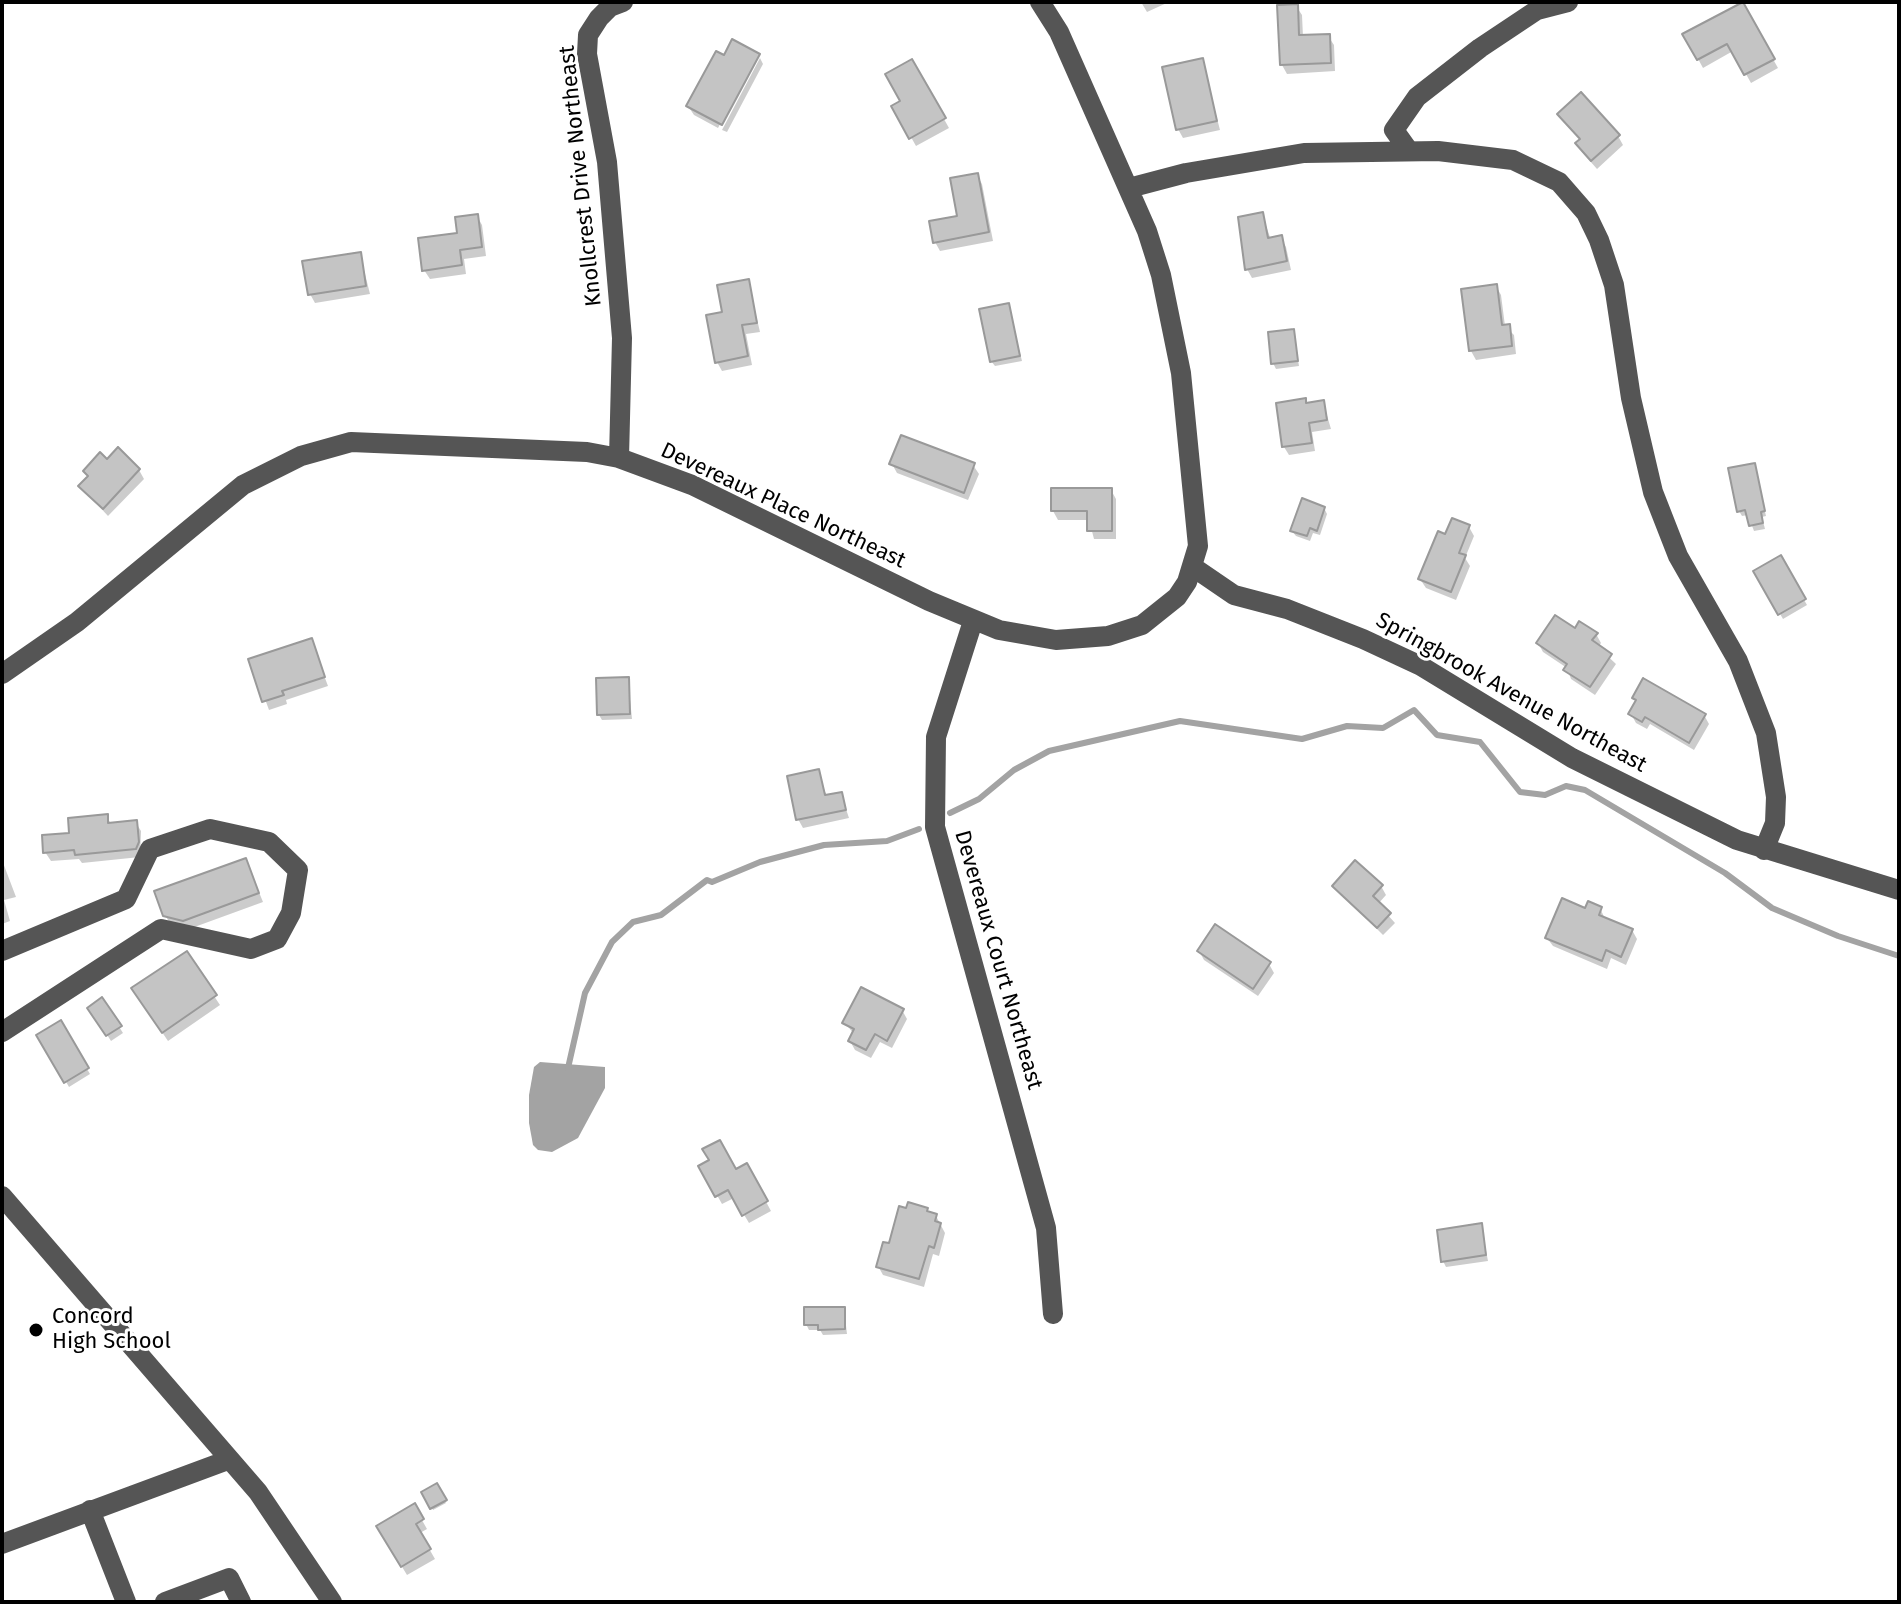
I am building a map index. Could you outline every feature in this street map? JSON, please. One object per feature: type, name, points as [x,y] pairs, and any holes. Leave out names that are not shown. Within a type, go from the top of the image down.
[{"type":"street","name":"Knollcrest Drive Northeast","points":[[619,458],[621,323],[607,162],[587,54],[588,35],[599,18],[610,7],[623,2]]},
{"type":"street","points":[[1040,2],[1059,32],[1129,188],[1260,158],[1304,153],[1474,152],[1513,160],[1559,182],[1586,213],[1614,285],[1631,398],[1653,492],[1678,556],[1738,661],[1766,733],[1775,823],[1764,850]]},
{"type":"street","points":[[1409,151],[1394,130],[1417,97],[1480,48],[1537,10],[1568,2]]},
{"type":"street","name":"Devereaux Place Northeast","points":[[2,674],[77,622],[243,485],[301,456],[351,442],[572,451],[619,458],[692,485],[973,621],[1056,640],[1108,636],[1142,625],[1177,597],[1193,567],[1198,523],[1181,373],[1161,275],[1129,188]]},
{"type":"street","name":"Springbrook Avenue Northeast","points":[[1193,567],[1234,595],[1300,614],[1421,666],[1572,758],[1764,850],[1899,890]]},
{"type":"street","name":"Devereaux Court Northeast","points":[[973,621],[936,737],[935,827],[1046,1228],[1053,1314]]},
{"type":"street","points":[[2,951],[126,899],[150,849],[210,829],[269,842],[298,870],[291,913],[277,939],[251,949],[161,929],[2,1032]]},
{"type":"street","points":[[2,1196],[258,1492],[332,1602]]},
{"type":"street","points":[[2,1544],[228,1460]]},
{"type":"street","points":[[90,1510],[126,1602]]},
{"type":"street","points":[[165,1602],[229,1578],[241,1602]]},
{"type":"shaded area","points":[[540,1062],[605,1067],[605,1088],[578,1138],[552,1152],[538,1150],[533,1145],[529,1123],[529,1095],[534,1067]]},
{"type":"building","points":[[1743,2],[1775,59],[1744,75],[1727,44],[1697,60],[1682,34]]},
{"type":"building","points":[[1298,4],[1299,35],[1330,34],[1331,63],[1280,65],[1277,5]]},
{"type":"building","points":[[732,39],[760,54],[722,125],[686,106],[716,51],[724,55]]},
{"type":"building","points":[[1203,58],[1217,121],[1176,130],[1162,67]]},
{"type":"building","points":[[912,59],[946,118],[909,139],[891,106],[900,101],[885,74]]},
{"type":"building","points":[[1581,92],[1620,135],[1591,161],[1575,143],[1580,139],[1557,114]]},
{"type":"building","points":[[978,173],[989,232],[933,243],[929,221],[957,216],[950,178]]},
{"type":"building","points":[[1263,212],[1268,238],[1282,235],[1287,261],[1245,270],[1238,217]]},
{"type":"building","points":[[478,214],[482,247],[460,250],[462,265],[422,271],[418,238],[457,233],[455,217]]},
{"type":"building","points":[[361,252],[366,286],[308,295],[302,261]]},
{"type":"building","points":[[749,279],[757,323],[742,325],[748,356],[715,363],[706,315],[722,312],[717,285]]},
{"type":"building","points":[[1497,284],[1502,325],[1510,324],[1512,346],[1469,351],[1461,289]]},
{"type":"building","points":[[1009,303],[1020,356],[990,362],[979,309]]},
{"type":"building","points":[[1294,329],[1298,361],[1271,364],[1268,332]]},
{"type":"building","points":[[1306,398],[1306,403],[1324,400],[1327,420],[1309,423],[1312,443],[1282,447],[1276,403]]},
{"type":"building","points":[[901,435],[975,463],[964,493],[889,464]]},
{"type":"building","points":[[118,447],[140,469],[103,509],[78,486],[88,476],[83,471],[100,452],[107,459]]},
{"type":"building","points":[[1755,463],[1765,511],[1761,512],[1763,523],[1749,526],[1745,510],[1737,512],[1728,468]]},
{"type":"building","points":[[1051,488],[1112,488],[1112,531],[1087,531],[1087,511],[1051,511]]},
{"type":"building","points":[[1302,498],[1325,507],[1317,531],[1310,528],[1307,536],[1290,531]]},
{"type":"building","points":[[1452,518],[1470,525],[1459,553],[1466,555],[1451,592],[1418,579],[1438,531],[1445,534]]},
{"type":"building","points":[[1781,555],[1806,599],[1778,615],[1753,571]]},
{"type":"building","points":[[1555,615],[1575,628],[1579,621],[1598,633],[1592,640],[1612,654],[1590,687],[1563,670],[1567,664],[1536,643]]},
{"type":"building","points":[[312,638],[325,677],[282,691],[284,695],[262,702],[248,659]]},
{"type":"building","points":[[629,677],[630,714],[597,715],[596,678]]},
{"type":"building","points":[[1643,678],[1706,714],[1689,743],[1645,717],[1642,722],[1628,714],[1636,700],[1632,698]]},
{"type":"building","points":[[819,769],[825,795],[842,792],[846,810],[796,820],[787,776]]},
{"type":"building","points":[[108,814],[108,823],[137,820],[139,842],[136,849],[75,855],[74,850],[43,853],[42,835],[69,833],[68,818]]},
{"type":"building","points":[[246,858],[259,893],[183,921],[163,916],[154,891]]},
{"type":"building","points":[[1355,860],[1383,885],[1373,896],[1391,913],[1377,928],[1332,886]]},
{"type":"building","points":[[1562,898],[1585,908],[1588,901],[1602,907],[1599,915],[1633,929],[1621,957],[1606,950],[1602,961],[1545,938]]},
{"type":"building","points":[[1215,924],[1271,962],[1253,989],[1197,951]]},
{"type":"building","points":[[187,951],[217,995],[162,1033],[131,988]]},
{"type":"building","points":[[861,987],[904,1009],[887,1041],[875,1034],[866,1050],[848,1041],[854,1029],[842,1023]]},
{"type":"building","points":[[102,997],[122,1026],[106,1036],[87,1008]]},
{"type":"building","points":[[61,1020],[89,1068],[64,1083],[36,1035]]},
{"type":"building","points":[[720,1140],[736,1169],[747,1163],[768,1201],[742,1216],[728,1190],[715,1197],[698,1166],[709,1160],[702,1149]]},
{"type":"building","points":[[908,1202],[928,1208],[927,1211],[937,1214],[935,1221],[941,1223],[934,1248],[929,1246],[919,1279],[876,1267],[883,1242],[889,1243],[899,1206],[906,1208]]},
{"type":"building","points":[[1482,1223],[1486,1255],[1441,1262],[1437,1230]]},
{"type":"building","points":[[804,1307],[845,1307],[845,1329],[818,1330],[818,1325],[804,1325]]},
{"type":"building","points":[[437,1483],[447,1500],[430,1509],[421,1492]]},
{"type":"building","points":[[415,1503],[424,1519],[416,1524],[431,1549],[401,1567],[376,1526]]},
{"type":"waterway","points":[[950,813],[979,799],[1014,770],[1049,751],[1180,721],[1302,739],[1347,726],[1383,728],[1414,710],[1437,735],[1480,742],[1520,792],[1545,795],[1566,786],[1585,790],[1725,873],[1772,908],[1838,936],[1899,956]]},
{"type":"waterway","points":[[568,1068],[585,993],[612,942],[633,922],[661,915],[707,880],[712,882],[760,862],[824,845],[887,841],[919,829]]},
{"type":"place","name":"Concord High School","points":[[36,1330]]}]
